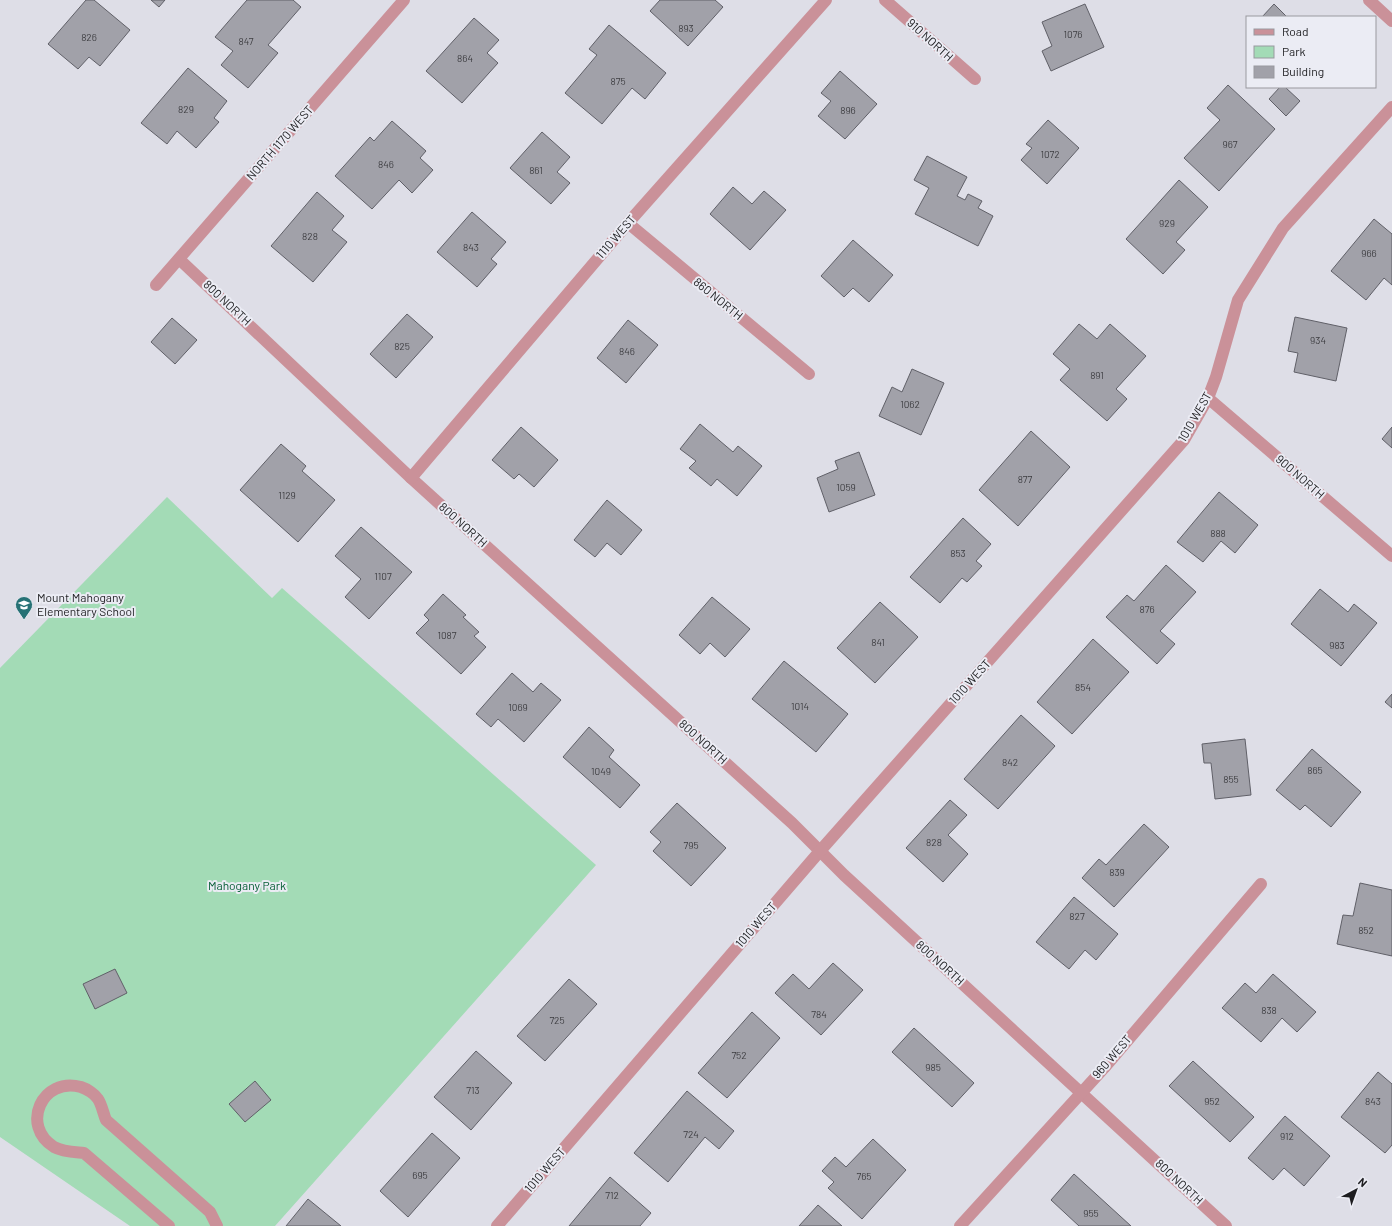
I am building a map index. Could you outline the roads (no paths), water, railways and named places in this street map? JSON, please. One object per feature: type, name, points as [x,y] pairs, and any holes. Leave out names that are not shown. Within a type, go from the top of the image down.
[{"type":"street","name":"NORTH 1170 WEST","points":[[156,285],[404,0]]},
{"type":"street","name":"1110 WEST","points":[[411,478],[628,223],[826,0]]},
{"type":"street","name":"910 NORTH","points":[[885,0],[975,79]]},
{"type":"street","points":[[1369,0],[1392,21]]},
{"type":"street","name":"1010 WEST","points":[[496,1226],[820,851],[1184,440],[1208,398],[1216,377],[1238,300],[1283,228],[1392,107]]},
{"type":"street","name":"860 NORTH","points":[[628,223],[809,374]]},
{"type":"street","name":"800 NORTH","points":[[179,259],[411,478],[792,823],[844,875],[1226,1226]]},
{"type":"street","name":"900 NORTH","points":[[1208,398],[1392,556]]},
{"type":"street","name":"960 WEST","points":[[960,1226],[1081,1092],[1261,884]]},
{"type":"street","points":[[169,1226],[84,1153],[55,1148],[46,1141],[38,1126],[37,1114],[43,1098],[51,1090],[62,1086],[74,1085],[85,1088],[94,1095],[98,1099],[106,1120],[210,1212],[216,1226]]},
{"type":"place","name":"Mount Mahogany Elementary School","points":[[24,620]]},
{"type":"park label","name":"Mahogany Park","points":[[247,886]]}]
